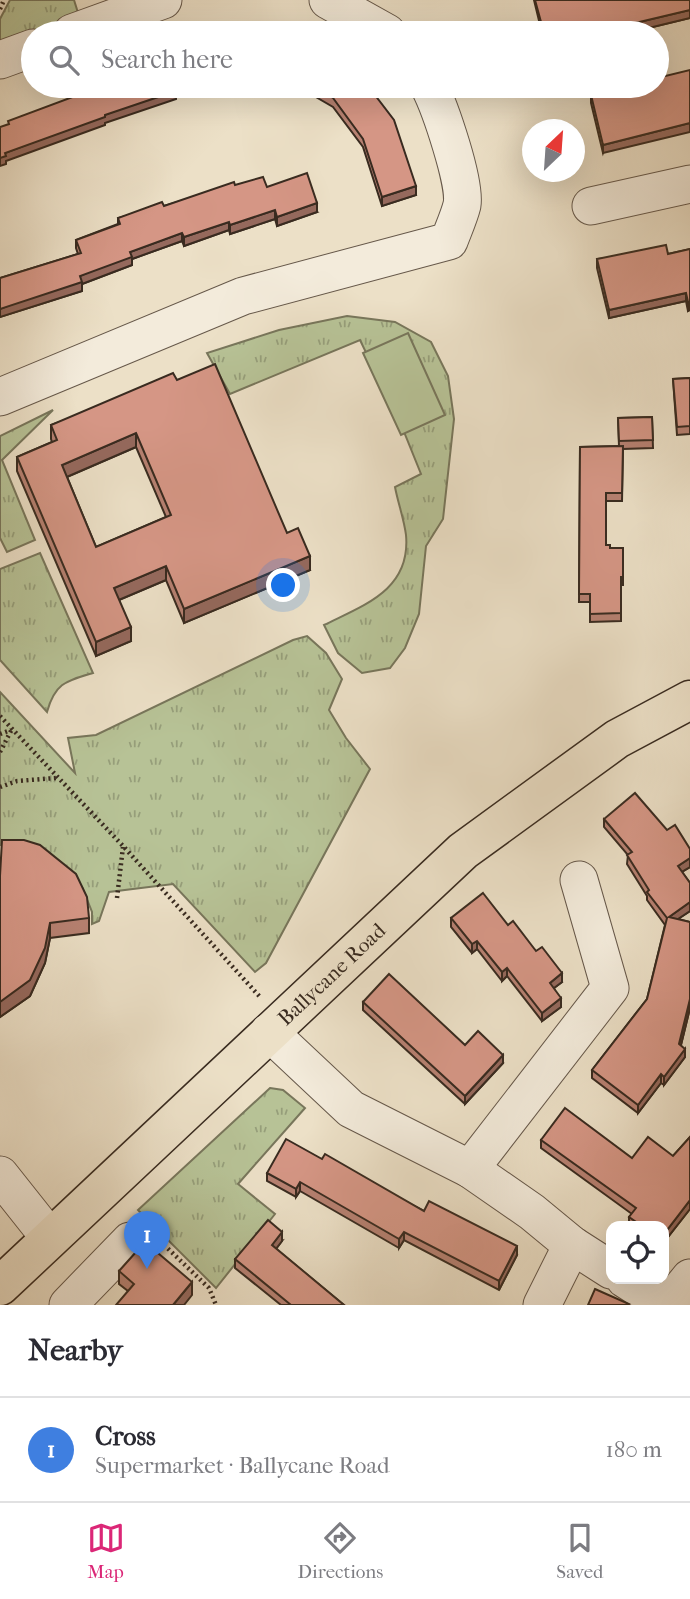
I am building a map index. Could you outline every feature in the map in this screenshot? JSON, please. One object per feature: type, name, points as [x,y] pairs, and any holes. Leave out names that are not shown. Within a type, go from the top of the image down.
[{"type":"main road","name":"Ballycane Road","points":[[0,1286],[463,851],[617,739],[690,700]]},
{"type":"street","points":[[105,21],[163,0]]},
{"type":"street","points":[[328,0],[366,21]]},
{"type":"street","points":[[0,60],[21,52]]},
{"type":"street","points":[[0,397],[243,296],[449,241],[462,204],[460,184],[435,98]]},
{"type":"street","points":[[591,206],[690,184]]},
{"type":"street","points":[[470,1169],[610,988],[579,880]]},
{"type":"street","points":[[275,1026],[351,1109],[470,1169],[532,1212],[572,1245],[606,1267]]},
{"type":"street","points":[[0,1175],[50,1238]]},
{"type":"street","points":[[68,1305],[130,1241]]},
{"type":"street","points":[[542,1305],[572,1245]]},
{"type":"street","points":[[633,1284],[667,1305],[690,1278]]},
{"type":"path","points":[[0,9],[4,0]]},
{"type":"path","points":[[0,716],[123,846],[275,1026]]},
{"type":"path","points":[[0,734],[12,729]]},
{"type":"path","points":[[0,752],[12,729]]},
{"type":"path","points":[[0,787],[18,781],[57,778]]},
{"type":"path","points":[[117,898],[123,846]]},
{"type":"green space","points":[[10,0],[74,0],[79,16],[66,21],[21,21],[21,39],[0,47],[0,19]]},
{"type":"green space","points":[[347,316],[395,322],[431,342],[448,376],[454,419],[443,519],[426,546],[419,614],[405,648],[390,668],[362,673],[338,653],[324,625],[369,602],[393,582],[406,554],[406,535],[395,487],[421,474],[402,427],[360,340],[230,394],[207,353],[279,330]]},
{"type":"green space","points":[[408,333],[445,415],[401,435],[363,353]]},
{"type":"green space","points":[[53,410],[2,460],[35,540],[7,552],[0,538],[0,436]]},
{"type":"green space","points":[[40,553],[93,673],[76,678],[58,689],[47,712],[0,660],[0,569]]},
{"type":"green space","points":[[307,636],[326,653],[342,679],[329,710],[370,769],[266,963],[255,972],[173,884],[109,892],[99,921],[92,924],[92,912],[82,887],[24,848],[0,845],[0,692],[75,773],[68,738],[96,735],[293,640]]},
{"type":"green space","points":[[270,1088],[283,1090],[305,1108],[238,1184],[275,1214],[216,1288],[138,1210]]},
{"type":"building","points":[[535,0],[690,0],[690,10],[644,21],[541,21]]},
{"type":"building","points":[[690,70],[690,123],[603,145],[592,98],[669,98],[669,75]]},
{"type":"building","points":[[70,98],[155,98],[5,153],[6,156],[0,158],[0,127],[9,124],[8,121]]},
{"type":"building","points":[[333,98],[377,98],[394,120],[416,186],[382,197],[363,139]]},
{"type":"building","points":[[307,173],[317,203],[277,217],[275,210],[184,237],[182,233],[130,252],[132,257],[80,276],[82,282],[0,309],[0,278],[81,253],[76,240],[120,224],[118,218],[162,202],[164,206],[234,182],[235,185],[263,177],[267,187]]},
{"type":"building","points":[[666,245],[668,254],[690,249],[690,302],[686,293],[609,310],[597,259]]},
{"type":"building","points":[[215,364],[287,533],[298,528],[310,556],[184,609],[166,566],[114,588],[131,627],[96,642],[17,457],[57,440],[51,425],[173,373],[177,380]],"holes":[[[136,433],[171,515],[96,547],[62,465]]]},
{"type":"building","points":[[690,378],[690,426],[677,427],[673,379]]},
{"type":"building","points":[[652,417],[653,440],[619,441],[618,418]]},
{"type":"building","points":[[623,446],[622,493],[606,493],[606,545],[610,545],[610,548],[623,548],[621,613],[590,614],[590,594],[579,594],[580,447]]},
{"type":"building","points":[[635,793],[667,830],[675,825],[690,849],[690,858],[678,866],[690,883],[690,902],[669,917],[690,922],[690,999],[679,1044],[685,1049],[664,1077],[661,1074],[638,1105],[592,1070],[647,999],[667,918],[647,892],[649,890],[627,855],[632,852],[604,819]]},
{"type":"building","points":[[2,840],[24,840],[40,845],[76,874],[87,897],[89,918],[50,923],[45,948],[30,980],[0,1002],[0,876]]},
{"type":"building","points":[[483,893],[508,925],[513,921],[536,951],[542,947],[562,973],[550,983],[561,998],[542,1013],[507,968],[502,972],[477,941],[472,944],[451,918]]},
{"type":"building","points":[[389,974],[465,1045],[478,1031],[503,1055],[465,1096],[363,1002]]},
{"type":"building","points":[[565,1108],[632,1158],[648,1137],[673,1156],[690,1137],[690,1200],[669,1227],[669,1221],[635,1221],[629,1217],[636,1208],[541,1140]]},
{"type":"building","points":[[286,1139],[322,1159],[325,1154],[424,1211],[429,1201],[517,1246],[499,1281],[404,1232],[399,1239],[300,1182],[296,1189],[267,1173]]},
{"type":"building","points":[[268,1220],[282,1232],[272,1245],[344,1305],[291,1305],[235,1259]]},
{"type":"building","points":[[145,1242],[192,1282],[173,1305],[116,1305],[134,1284],[119,1271]]},
{"type":"building","points":[[595,1289],[629,1304],[588,1305]]},
{"type":"place","name":"Cross","points":[[147,1269]]}]
